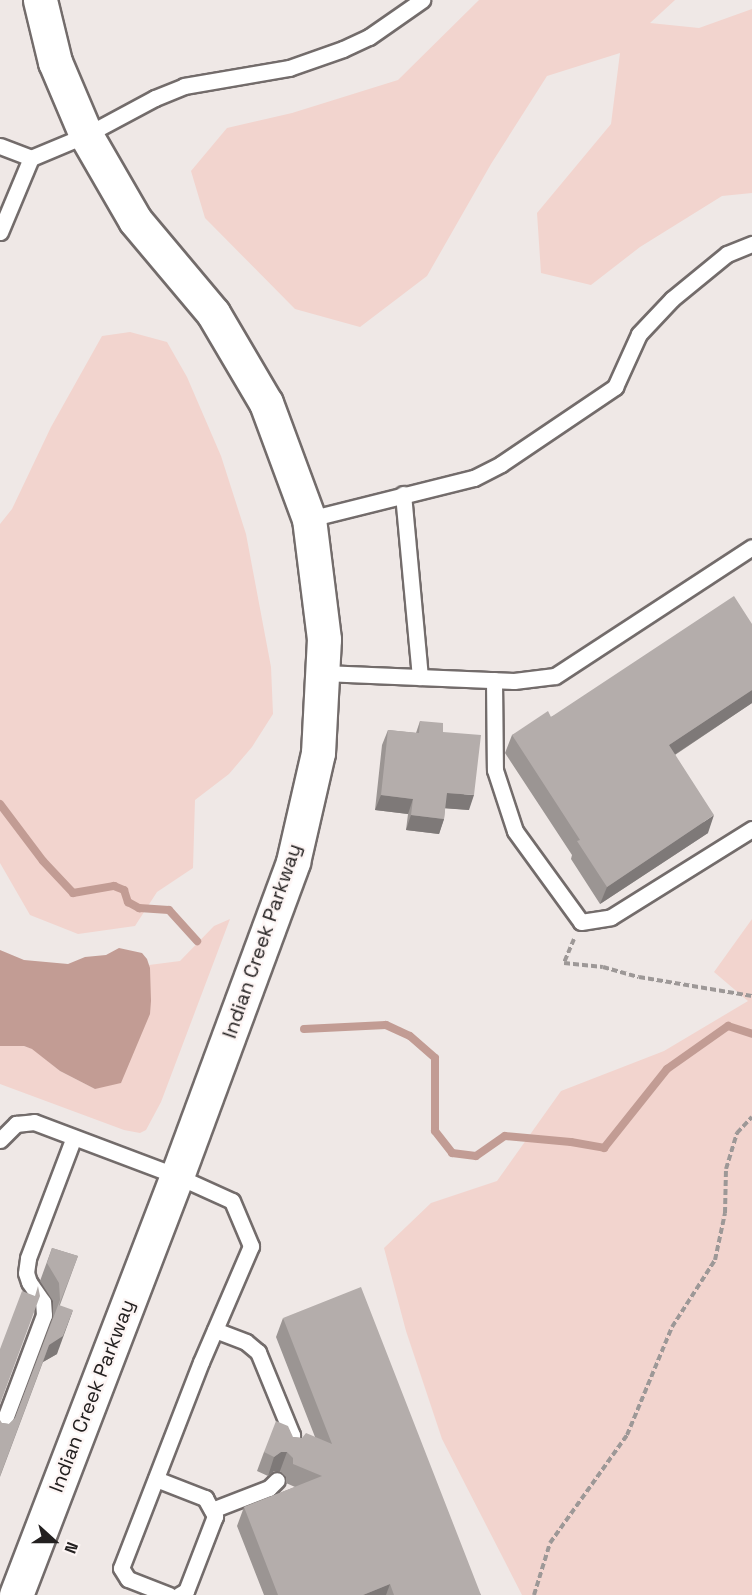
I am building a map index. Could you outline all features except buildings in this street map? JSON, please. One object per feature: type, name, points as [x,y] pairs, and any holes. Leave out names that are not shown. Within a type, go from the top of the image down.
[{"type":"street","name":"Indian Creek Parkway","points":[[16,1595],[177,1176],[293,862],[318,753],[324,639],[309,519],[266,403],[213,313],[135,220],[86,135],[55,62],[39,0]]},
{"type":"lane","points":[[0,146],[31,158],[86,135],[184,86],[289,68],[343,49],[369,37],[423,0]]},
{"type":"lane","points":[[0,232],[31,158]]},
{"type":"lane","points":[[309,519],[474,478],[501,464],[615,387],[639,334],[672,299],[727,254],[752,244]]},
{"type":"lane","points":[[403,494],[420,677]]},
{"type":"lane","points":[[323,673],[514,681],[555,676],[752,547]]},
{"type":"lane","points":[[494,680],[495,770],[516,831],[581,922],[611,917],[752,828]]},
{"type":"lane","points":[[0,1136],[15,1124],[34,1122],[177,1176],[232,1201],[251,1246],[215,1330],[121,1568],[128,1579],[169,1595]]},
{"type":"lane","points":[[0,1432],[44,1315],[43,1302],[29,1282],[26,1273],[28,1258],[74,1137]]},
{"type":"lane","points":[[215,1330],[246,1342],[258,1352],[292,1435],[291,1448]]},
{"type":"lane","points":[[156,1479],[205,1498],[216,1516],[186,1591],[179,1595]]},
{"type":"lane","points":[[212,1510],[269,1488],[277,1480]]},
{"type":"path","points":[[581,922],[564,963],[603,967],[639,977],[752,996]]},
{"type":"path","points":[[534,1595],[550,1543],[627,1435],[672,1328],[715,1260],[725,1213],[726,1169],[736,1133],[752,1117]]},
{"type":"shaded area","points":[[479,0],[675,0],[650,23],[699,28],[752,9],[752,193],[722,196],[640,247],[591,285],[541,273],[537,213],[611,124],[620,53],[547,76],[491,164],[427,276],[360,327],[295,309],[205,218],[191,171],[227,128],[292,113],[398,80]]},
{"type":"shaded area","points":[[130,332],[167,342],[187,377],[221,456],[246,534],[271,667],[273,714],[252,747],[229,774],[195,800],[193,868],[157,892],[135,926],[78,934],[30,915],[0,863],[0,524],[12,509],[51,427],[102,336]]},
{"type":"shaded area","points":[[230,919],[161,1102],[146,1130],[140,1133],[124,1130],[0,1084],[0,1046],[24,1046],[33,1049],[60,1071],[95,1089],[150,981],[149,965],[180,961],[214,926]]},
{"type":"shaded area","points":[[752,919],[752,1595],[522,1595],[442,1439],[406,1331],[384,1248],[431,1203],[497,1181],[561,1091],[664,1051],[748,1001],[714,972]]},
{"type":"shaded area","points":[[119,948],[142,953],[147,959],[150,968],[151,1001],[150,1014],[121,1083],[95,1089],[60,1071],[32,1049],[24,1046],[0,1046],[0,950],[24,960],[68,964],[85,957],[106,955]]},
{"type":"waterway","points":[[0,804],[43,861],[73,893],[114,886],[124,890],[128,902],[139,908],[169,910],[197,941]]},
{"type":"waterway","points":[[304,1029],[386,1025],[410,1036],[435,1058],[435,1131],[452,1153],[476,1156],[505,1136],[571,1142],[604,1148],[667,1069],[728,1026],[752,1034]]}]
